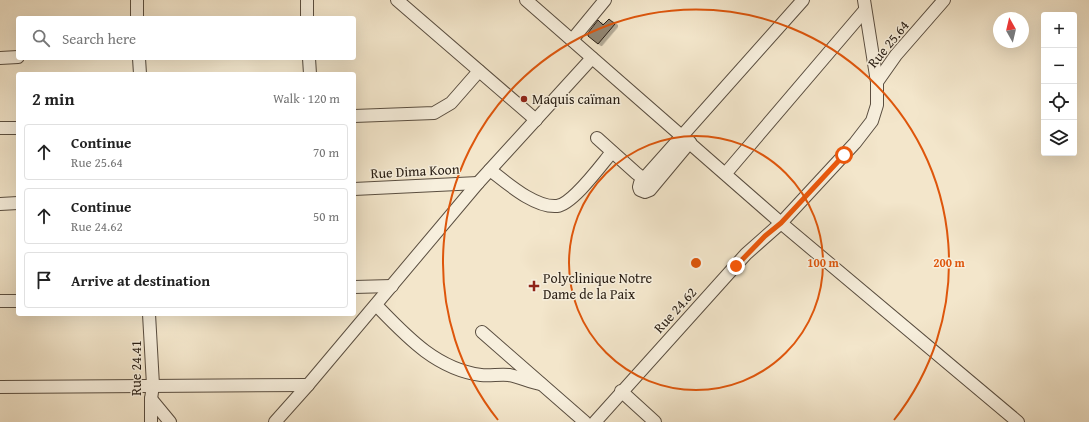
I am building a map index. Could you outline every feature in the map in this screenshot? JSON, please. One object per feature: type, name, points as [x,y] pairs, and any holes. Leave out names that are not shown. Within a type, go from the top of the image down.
[{"type":"street","points":[[136,0],[137,16]]},
{"type":"street","points":[[307,0],[308,16]]},
{"type":"street","points":[[397,0],[536,120]]},
{"type":"street","points":[[572,40],[605,0]]},
{"type":"street","points":[[597,138],[648,182],[686,140],[803,0]]},
{"type":"street","name":"Rue 25.64","points":[[781,223],[855,143],[872,122],[877,105],[877,82],[896,55],[944,0]]},
{"type":"street","points":[[529,1],[781,223],[1018,422]]},
{"type":"street","points":[[726,173],[865,5]]},
{"type":"street","points":[[865,5],[877,82]]},
{"type":"street","points":[[0,58],[16,57]]},
{"type":"street","points":[[275,422],[308,386],[478,183],[592,58]]},
{"type":"street","points":[[139,60],[140,72]]},
{"type":"street","points":[[309,60],[310,72]]},
{"type":"street","points":[[356,116],[434,113],[451,103],[479,71]]},
{"type":"street","points":[[0,128],[16,128]]},
{"type":"street","points":[[490,170],[518,191],[531,198],[546,205],[558,206],[570,200],[612,152]]},
{"type":"street","name":"Rue Dima Koon","points":[[356,189],[478,183]]},
{"type":"street","points":[[0,204],[16,203]]},
{"type":"street","name":"Rue 24.62","points":[[595,422],[746,254],[781,223]]},
{"type":"street","points":[[356,287],[392,286]]},
{"type":"street","points":[[0,301],[16,301]]},
{"type":"street","points":[[376,305],[411,341],[429,355],[449,365],[482,375],[510,375],[528,382],[542,384]]},
{"type":"street","name":"Rue 24.41","points":[[149,316],[153,385],[151,399],[151,422]]},
{"type":"street","points":[[482,332],[585,422]]},
{"type":"street","points":[[0,387],[153,385],[308,386]]},
{"type":"street","points":[[622,391],[655,422]]},
{"type":"street","points":[[151,399],[170,422]]},
{"type":"building","points":[[609,19],[615,24],[598,44],[588,36],[588,33],[598,20],[603,25]]},
{"type":"place","name":"Maquis caïman","points":[[524,99]]},
{"type":"place","name":"Polyclinique Notre Dame de la Paix","points":[[534,286]]},
{"type":"route","points":[[736,266],[746,254],[781,223],[844,155]]}]
